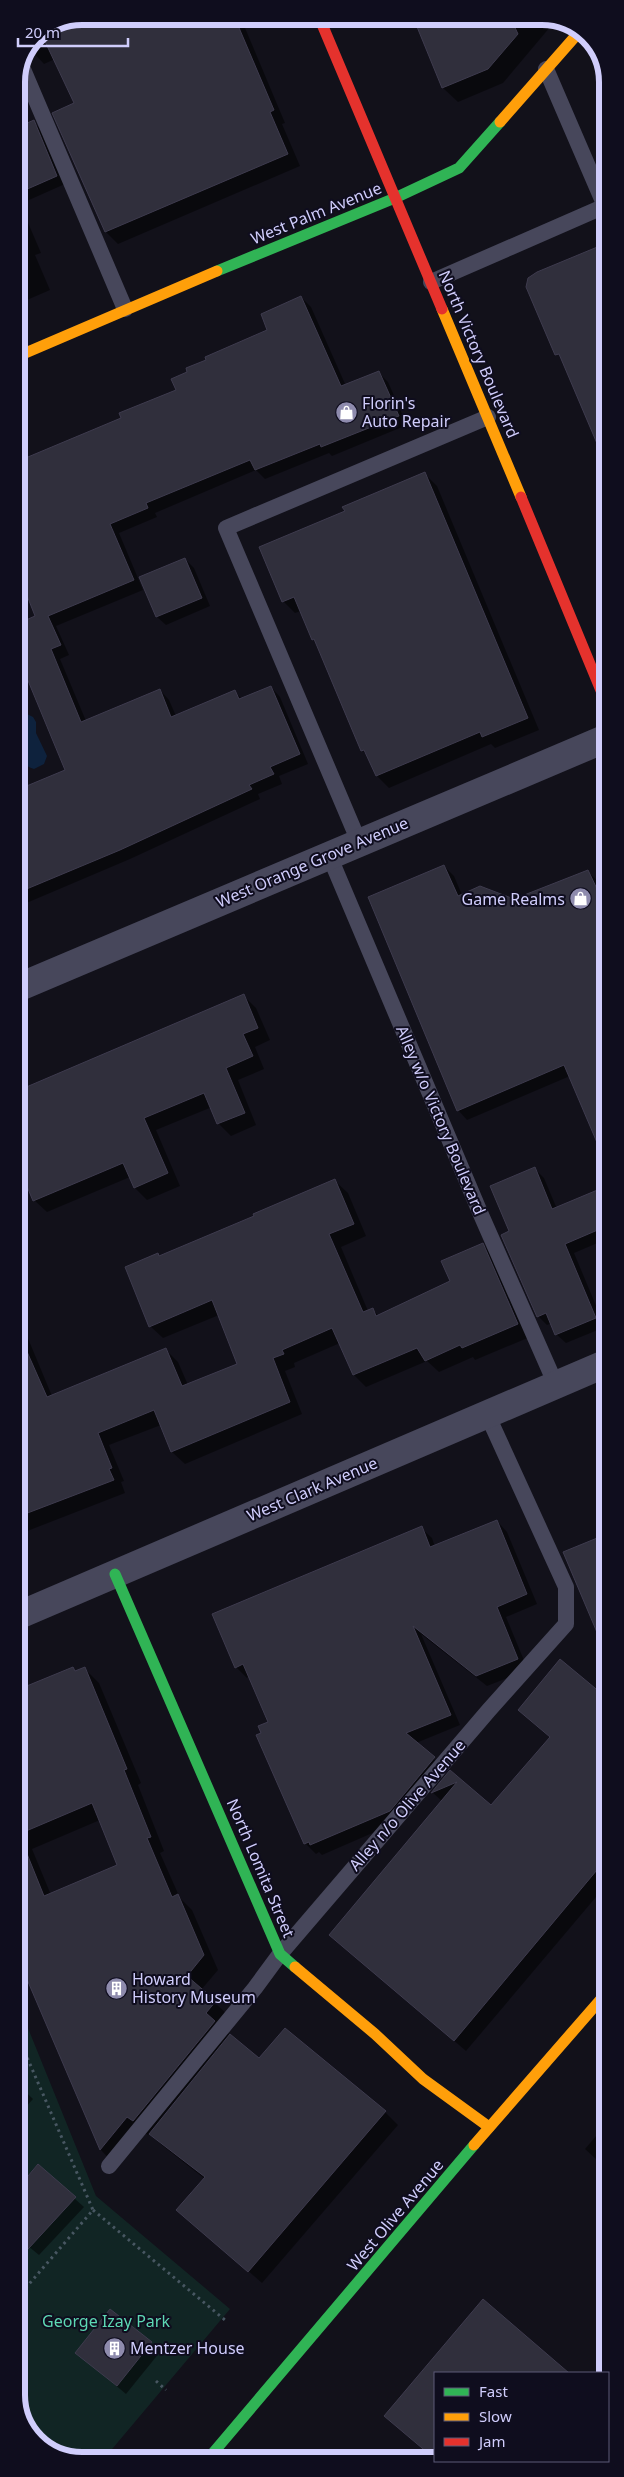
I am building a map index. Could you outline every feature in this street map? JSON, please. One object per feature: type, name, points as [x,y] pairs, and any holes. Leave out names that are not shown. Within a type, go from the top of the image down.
[{"type":"main road","name":"North Victory Boulevard","points":[[323,25],[599,686]]},
{"type":"main road","name":"West Palm Avenue","points":[[25,353],[125,309],[395,198],[459,168],[575,36]]},
{"type":"main road","name":"North Lomita Street","points":[[115,1574],[280,1954],[375,2034],[423,2079],[489,2127]]},
{"type":"main road","name":"West Olive Avenue","points":[[214,2452],[489,2127],[599,2001]]},
{"type":"street","name":"West Orange Grove Avenue","points":[[25,985],[329,854],[599,741]]},
{"type":"street","name":"West Clark Avenue","points":[[25,1613],[599,1367]]},
{"type":"lane","points":[[546,69],[599,192]]},
{"type":"lane","points":[[26,75],[125,309]]},
{"type":"lane","points":[[431,282],[599,209]]},
{"type":"lane","points":[[360,842],[226,528],[488,417]]},
{"type":"lane","name":"Alley w/o Victory Boulevard","points":[[329,854],[482,1217],[556,1385]]},
{"type":"lane","name":"Alley n/o Olive Avenue","points":[[109,2166],[255,1988],[280,1954],[489,1710],[566,1624],[566,1587],[487,1414]]},
{"type":"path","points":[[25,2053],[93,2210],[225,2320]]},
{"type":"path","points":[[25,2289],[93,2210]]},
{"type":"path","points":[[156,2381],[166,2390]]},
{"type":"green space","name":"George Izay Park","points":[[25,2021],[96,2196],[230,2309],[110,2452],[79,2452],[60,2448],[39,2432],[28,2413],[25,2395]]},
{"type":"water","points":[[25,713],[33,717],[36,722],[36,733],[47,756],[44,764],[34,769],[25,764]]},
{"type":"building","points":[[82,25],[238,25],[274,110],[270,112],[288,154],[105,232],[52,113],[74,103],[44,40],[60,29]]},
{"type":"building","points":[[416,25],[514,25],[518,34],[488,69],[442,88]]},
{"type":"building","points":[[34,120],[57,176],[25,190],[25,124]]},
{"type":"building","points":[[599,246],[599,448],[559,354],[555,355],[526,287],[528,278],[537,272]]},
{"type":"building","points":[[301,296],[341,386],[379,371],[399,416],[321,447],[320,444],[255,470],[250,460],[146,503],[148,508],[110,524],[134,580],[48,616],[61,645],[51,649],[81,722],[160,689],[171,717],[235,690],[239,699],[271,686],[300,754],[270,767],[274,774],[249,785],[252,789],[120,850],[25,890],[25,787],[65,770],[25,673],[25,620],[35,616],[25,590],[25,458],[121,418],[119,413],[176,390],[171,379],[187,372],[186,368],[206,360],[205,357],[267,330],[261,314]]},
{"type":"building","points":[[425,472],[528,718],[482,737],[480,732],[376,776],[364,750],[361,751],[314,639],[312,640],[294,597],[282,602],[259,547],[345,511],[342,507]]},
{"type":"building","points":[[185,558],[202,598],[156,617],[139,577]]},
{"type":"building","points":[[444,865],[458,896],[480,886],[514,899],[588,870],[599,893],[599,1147],[564,1065],[457,1111],[368,897]]},
{"type":"building","points":[[244,994],[258,1028],[243,1034],[253,1056],[226,1068],[245,1113],[217,1124],[204,1093],[144,1118],[168,1173],[134,1188],[123,1163],[33,1201],[25,1182],[25,1088]]},
{"type":"building","points":[[535,1167],[552,1209],[599,1189],[599,1229],[565,1244],[596,1318],[555,1335],[546,1313],[537,1317],[501,1235],[509,1231],[490,1186]]},
{"type":"building","points":[[335,1179],[354,1224],[329,1234],[363,1312],[373,1308],[376,1316],[450,1281],[441,1261],[483,1243],[518,1324],[462,1348],[460,1345],[425,1361],[417,1348],[353,1375],[332,1328],[282,1350],[284,1354],[273,1358],[290,1402],[171,1452],[154,1410],[98,1433],[112,1468],[109,1469],[114,1480],[25,1514],[25,1347],[47,1397],[166,1348],[182,1386],[237,1364],[212,1300],[149,1327],[125,1267],[158,1253],[159,1256],[254,1216],[253,1214]]},
{"type":"building","points":[[497,1520],[527,1594],[497,1607],[518,1659],[476,1676],[413,1626],[451,1715],[406,1733],[435,1757],[390,1811],[310,1845],[309,1842],[304,1844],[256,1735],[261,1733],[258,1726],[268,1722],[243,1664],[235,1668],[212,1614],[422,1526],[430,1547]]},
{"type":"building","points":[[599,1537],[599,1637],[563,1552]]},
{"type":"building","points":[[560,1659],[599,1691],[599,1868],[454,2041],[329,1935],[457,1782],[431,1793],[450,1770],[491,1805],[550,1737],[518,1710]]},
{"type":"building","name":"Howard History Museum","points":[[73,1667],[75,1671],[85,1667],[127,1769],[124,1770],[151,1837],[147,1838],[172,1897],[178,1894],[204,1955],[187,1976],[216,2001],[206,2013],[215,2021],[133,2121],[127,2117],[100,2150],[25,1975],[25,1849],[44,1896],[117,1865],[92,1803],[25,1831],[25,1687]]},
{"type":"building","points":[[285,2028],[386,2111],[248,2272],[176,2210],[205,2177],[149,2134],[230,2034],[259,2058]]},
{"type":"building","points":[[38,2164],[76,2197],[25,2252],[25,2179]]},
{"type":"building","points":[[483,2299],[568,2372],[434,2372],[434,2452],[427,2452],[384,2416]]},
{"type":"building","name":"Mentzer House","points":[[110,2309],[152,2342],[117,2386],[75,2353]]},
{"type":"traffic: fast","points":[[217,271],[395,198],[459,168],[500,122]]},
{"type":"traffic: fast","points":[[115,1574],[280,1954],[295,1967]]},
{"type":"traffic: fast","points":[[214,2452],[474,2145]]},
{"type":"traffic: slow","points":[[500,122],[575,36]]},
{"type":"traffic: slow","points":[[25,353],[217,271]]},
{"type":"traffic: slow","points":[[442,309],[521,497]]},
{"type":"traffic: slow","points":[[295,1967],[375,2034],[423,2079],[489,2127]]},
{"type":"traffic: slow","points":[[474,2145],[599,2001]]},
{"type":"traffic: jam","points":[[322,25],[442,309]]},
{"type":"traffic: jam","points":[[521,497],[599,686]]},
{"type":"place","name":"Florin's Auto Repair","points":[[346,412]]},
{"type":"place","name":"Game Realms","points":[[581,899]]},
{"type":"place","name":"Howard History Museum","points":[[116,1988]]},
{"type":"place","name":"Mentzer House","points":[[114,2348]]}]
